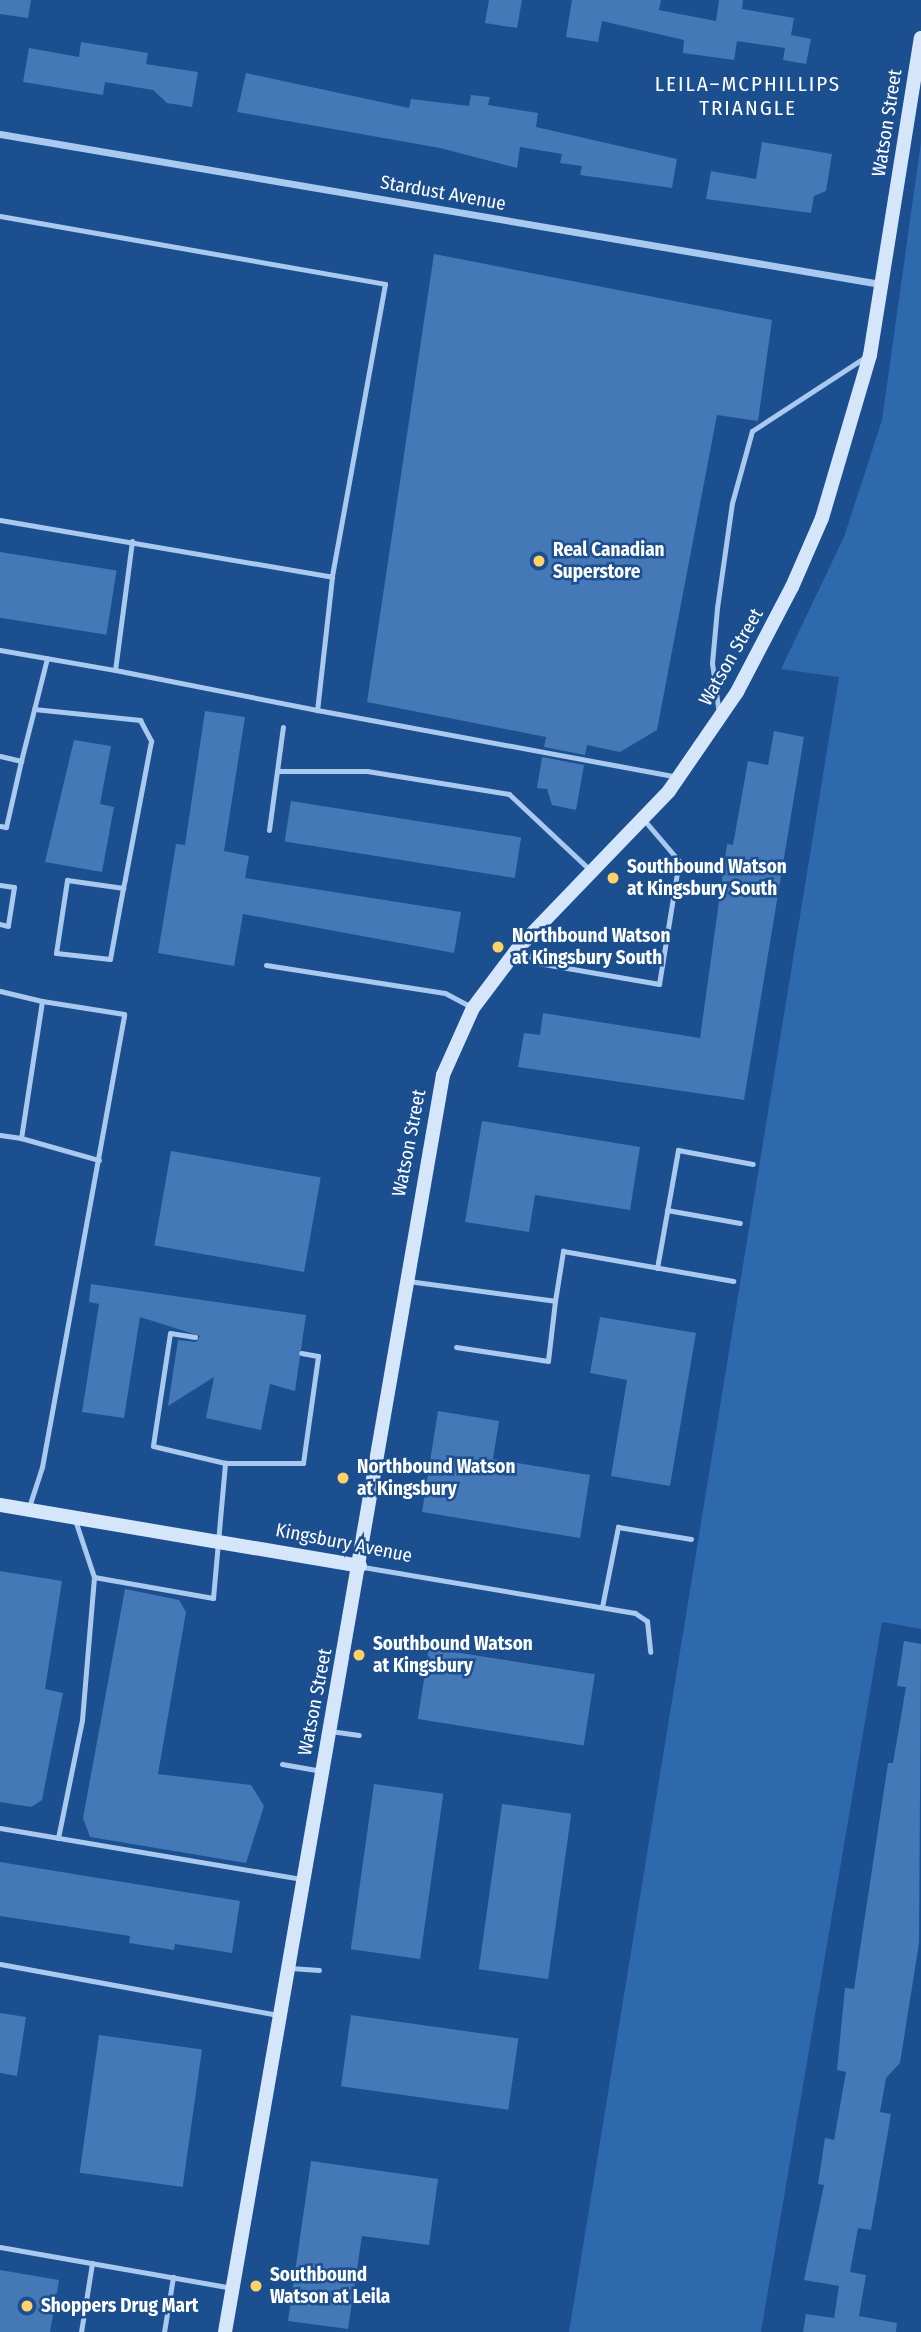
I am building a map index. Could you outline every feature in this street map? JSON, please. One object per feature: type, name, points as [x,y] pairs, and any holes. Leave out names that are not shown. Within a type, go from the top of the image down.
[{"type":"street","name":"Watson Street","points":[[225,2332],[302,1878],[360,1566],[432,1112],[473,1008],[519,947],[678,777],[720,717],[787,597],[822,519],[870,355],[921,38]]},
{"type":"street","name":"Stardust Avenue","points":[[0,134],[880,284]]},
{"type":"street","name":"Kingsbury Avenue","points":[[0,1505],[360,1566]]},
{"type":"lane","points":[[0,216],[385,284],[332,577],[317,710]]},
{"type":"lane","points":[[720,717],[712,663],[717,608],[733,503],[752,431],[870,355]]},
{"type":"lane","points":[[0,520],[332,577]]},
{"type":"lane","points":[[115,670],[132,541]]},
{"type":"lane","points":[[0,650],[678,777]]},
{"type":"lane","points":[[0,826],[6,827],[47,658]]},
{"type":"lane","points":[[34,709],[141,720],[151,741],[110,958],[56,953],[67,880],[123,888]]},
{"type":"lane","points":[[269,830],[283,727]]},
{"type":"lane","points":[[0,757],[21,761]]},
{"type":"lane","points":[[277,771],[367,771],[509,794],[591,871]]},
{"type":"lane","points":[[519,947],[538,963],[659,984],[679,862],[642,818]]},
{"type":"lane","points":[[0,885],[14,887],[8,926],[0,924]]},
{"type":"lane","points":[[266,965],[445,993],[473,1008]]},
{"type":"lane","points":[[0,991],[42,1001],[124,1014],[42,1467],[28,1510]]},
{"type":"lane","points":[[21,1138],[42,1001]]},
{"type":"lane","points":[[0,1135],[21,1138],[99,1160]]},
{"type":"lane","points":[[657,1268],[678,1150],[753,1164]]},
{"type":"lane","points":[[667,1210],[740,1223]]},
{"type":"lane","points":[[456,1346],[548,1361],[563,1251],[733,1281]]},
{"type":"lane","points":[[405,1280],[555,1301]]},
{"type":"lane","points":[[195,1337],[170,1334],[153,1446],[225,1463],[303,1463],[318,1356],[301,1353]]},
{"type":"lane","points":[[94,1577],[213,1598],[225,1463]]},
{"type":"lane","points":[[58,1838],[82,1720],[94,1577],[74,1517]]},
{"type":"lane","points":[[602,1607],[618,1527],[691,1539]]},
{"type":"lane","name":"Kingsbury Avenue","points":[[360,1566],[602,1607],[643,1617],[650,1652]]},
{"type":"lane","points":[[329,1731],[359,1735]]},
{"type":"lane","points":[[282,1764],[322,1771]]},
{"type":"lane","points":[[0,1828],[302,1878]]},
{"type":"lane","points":[[0,1964],[279,2015]]},
{"type":"lane","points":[[287,1967],[319,1970]]},
{"type":"lane","points":[[0,2247],[232,2288]]},
{"type":"lane","points":[[81,2332],[92,2263]]},
{"type":"lane","points":[[164,2332],[173,2277]]},
{"type":"shaded area","points":[[921,142],[921,1629],[882,1622],[761,2332],[569,2332],[839,677],[781,669],[844,537],[882,420]]},
{"type":"building","points":[[0,0],[31,0],[28,18],[0,14]]},
{"type":"building","points":[[489,0],[522,0],[517,28],[485,23]]},
{"type":"building","points":[[572,0],[661,0],[659,10],[716,21],[719,0],[743,0],[742,9],[794,18],[791,35],[811,39],[806,64],[783,60],[785,48],[737,41],[734,60],[683,53],[684,40],[602,21],[598,42],[566,37]]},
{"type":"building","points":[[81,42],[148,53],[146,64],[198,72],[192,107],[167,103],[153,90],[105,82],[103,95],[23,82],[29,48],[79,57]]},
{"type":"building","points":[[246,73],[409,108],[411,99],[469,106],[471,95],[490,97],[488,105],[538,113],[536,127],[677,159],[672,188],[580,175],[582,166],[560,163],[562,154],[520,147],[517,168],[440,148],[237,112]]},
{"type":"building","points":[[762,142],[832,154],[826,191],[814,196],[811,213],[706,199],[711,171],[756,179]]},
{"type":"building","name":"Real Canadian Superstore","points":[[434,254],[772,320],[758,421],[717,415],[657,730],[620,752],[587,745],[585,755],[544,747],[546,737],[367,702]]},
{"type":"building","points":[[0,552],[117,570],[106,635],[0,618]]},
{"type":"building","points":[[205,711],[245,717],[224,851],[249,856],[245,878],[461,912],[454,953],[243,914],[234,966],[158,953],[176,844],[185,845]]},
{"type":"building","points":[[774,731],[804,737],[744,1100],[518,1067],[524,1033],[540,1035],[543,1013],[700,1038],[727,844],[733,845],[748,761],[768,765]]},
{"type":"building","points":[[74,740],[111,746],[100,804],[114,807],[102,872],[45,862]]},
{"type":"building","points":[[542,757],[584,765],[576,810],[552,805],[547,789],[537,788]]},
{"type":"building","points":[[291,801],[521,837],[515,878],[285,841]]},
{"type":"building","points":[[482,1121],[640,1147],[630,1210],[535,1195],[529,1232],[465,1222]]},
{"type":"building","points":[[171,1151],[321,1177],[304,1272],[154,1246]]},
{"type":"building","points":[[91,1284],[306,1315],[295,1391],[270,1384],[261,1430],[206,1418],[214,1377],[168,1406],[178,1340],[196,1342],[200,1336],[140,1317],[124,1418],[82,1412],[99,1304],[89,1302]]},
{"type":"building","points":[[600,1317],[696,1333],[670,1486],[611,1476],[627,1380],[590,1373]]},
{"type":"building","points":[[438,1411],[499,1421],[493,1459],[590,1475],[580,1538],[422,1512]]},
{"type":"building","points":[[0,1571],[62,1581],[45,1689],[63,1693],[42,1800],[31,1807],[0,1802]]},
{"type":"building","points":[[125,1589],[179,1600],[186,1612],[158,1774],[251,1785],[264,1806],[246,1863],[90,1837],[83,1818]]},
{"type":"building","points":[[904,1641],[921,1644],[919,1943],[900,2063],[886,2078],[880,2112],[891,2114],[871,2230],[858,2228],[850,2272],[866,2275],[859,2316],[897,2323],[896,2332],[803,2332],[806,2314],[834,2318],[839,2286],[804,2280],[824,2185],[818,2184],[825,2138],[834,2140],[846,2072],[837,2070],[845,1988],[854,1989],[888,1763],[893,1763],[906,1687],[897,1686]]},
{"type":"building","points":[[429,1648],[595,1674],[584,1745],[418,1719]]},
{"type":"building","points":[[374,1784],[443,1794],[420,1959],[351,1949]]},
{"type":"building","points":[[502,1804],[571,1814],[548,1979],[479,1969]]},
{"type":"building","points":[[0,1862],[240,1901],[232,1953],[175,1944],[174,1950],[129,1943],[130,1936],[0,1916]]},
{"type":"building","points":[[0,2013],[26,2017],[17,2076],[0,2073]]},
{"type":"building","points":[[351,2015],[518,2039],[508,2110],[341,2086]]},
{"type":"building","points":[[99,2035],[202,2049],[183,2187],[80,2173]]},
{"type":"building","points":[[311,2161],[438,2179],[429,2245],[362,2236],[348,2329],[288,2321]]},
{"type":"building","name":"Shoppers Drug Mart","points":[[0,2270],[59,2280],[50,2332],[0,2332]]},
{"type":"place","name":"Real Canadian Superstore","points":[[539,561]]},
{"type":"place","name":"Southbound Watson at Kingsbury South","points":[[613,878]]},
{"type":"place","name":"Northbound Watson at Kingsbury South","points":[[498,947]]},
{"type":"place","name":"Northbound Watson at Kingsbury","points":[[343,1478]]},
{"type":"place","name":"Southbound Watson at Kingsbury","points":[[359,1655]]},
{"type":"place","name":"Southbound Watson at Leila","points":[[256,2286]]},
{"type":"place","name":"Shoppers Drug Mart","points":[[27,2306]]},
{"type":"district","name":"LEILA–MCPHILLIPS TRIANGLE","points":[[748,96]]}]
